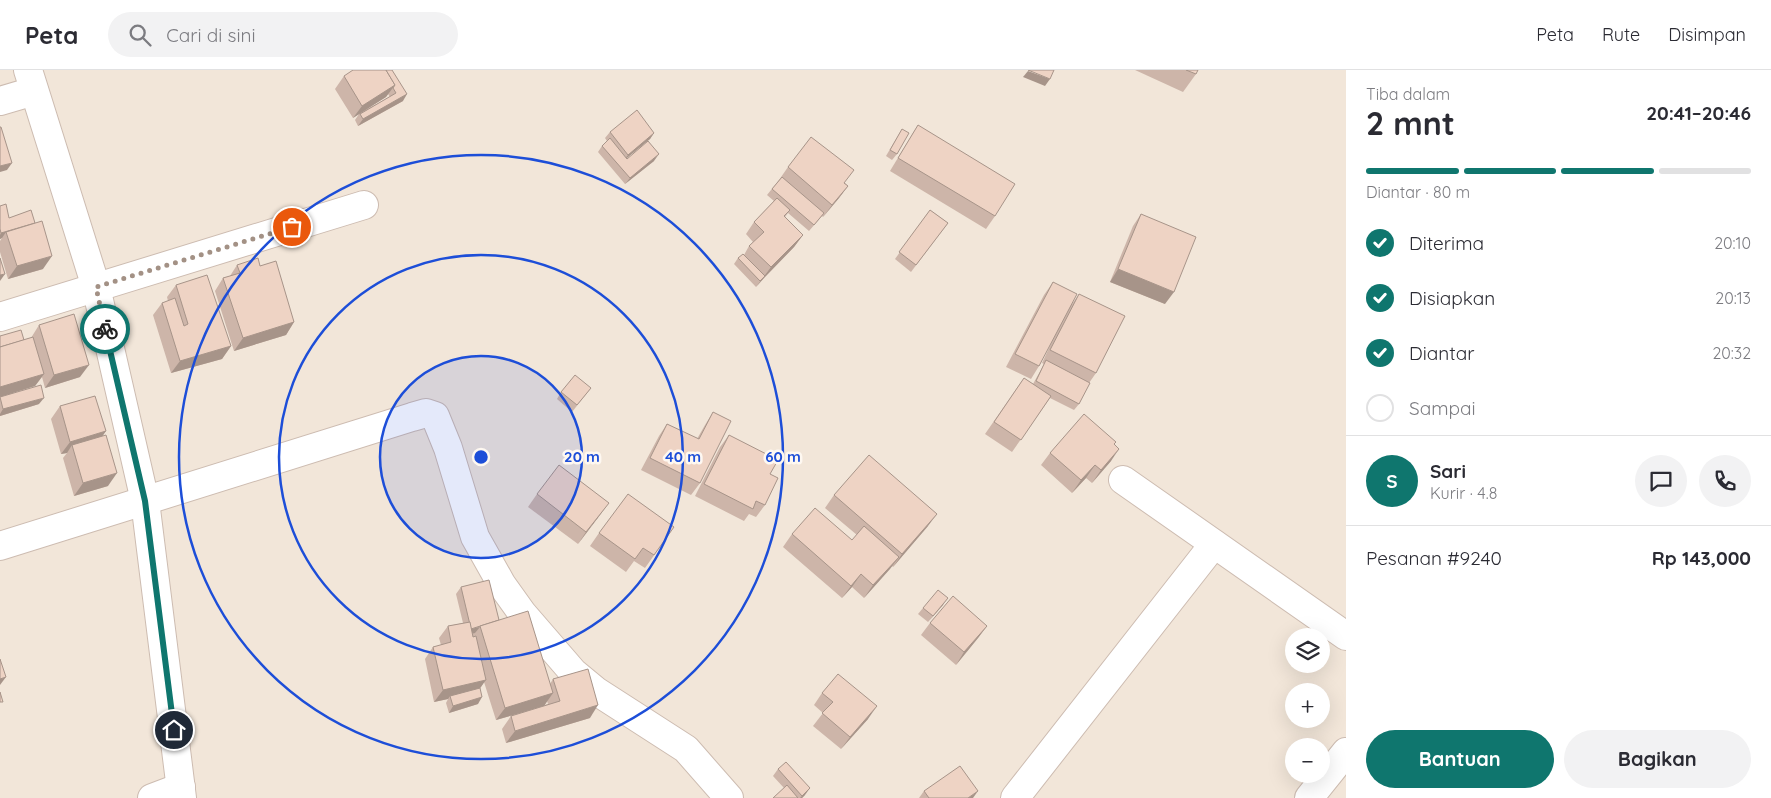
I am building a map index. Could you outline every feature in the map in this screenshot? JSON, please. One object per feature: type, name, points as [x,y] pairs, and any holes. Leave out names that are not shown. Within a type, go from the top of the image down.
[{"type":"street","points":[[0,101],[31,80],[96,287],[145,501],[182,793],[152,798]]},
{"type":"street","points":[[0,317],[364,205]]},
{"type":"street","points":[[0,546],[412,417],[426,413],[435,416],[448,448],[475,537],[502,585],[522,613],[573,672],[596,692],[686,749],[729,798]]},
{"type":"street","points":[[1123,480],[1346,636]]},
{"type":"street","points":[[1015,798],[1214,544]]},
{"type":"street","points":[[1309,798],[1346,752]]},
{"type":"shaded area","points":[[0,70],[1346,70],[1346,798],[0,798]]},
{"type":"building","points":[[353,70],[386,70],[395,85],[362,106],[344,76]]},
{"type":"building","points":[[386,70],[392,70],[407,94],[363,119],[360,114],[396,93],[393,88],[395,85]]},
{"type":"building","points":[[1028,70],[1054,70],[1050,79]]},
{"type":"building","points":[[1186,70],[1198,70],[1196,74]]},
{"type":"building","points":[[637,110],[654,133],[628,155],[610,132]]},
{"type":"building","points":[[918,125],[1015,184],[995,216],[898,158]]},
{"type":"building","points":[[0,127],[12,163],[0,166]]},
{"type":"building","points":[[902,129],[909,133],[897,154],[890,150]]},
{"type":"building","points":[[811,137],[854,170],[844,183],[848,186],[832,205],[788,167]]},
{"type":"building","points":[[610,138],[627,159],[648,141],[659,154],[630,178],[602,146]]},
{"type":"building","points":[[782,177],[824,213],[814,225],[772,189]]},
{"type":"building","points":[[777,198],[790,210],[784,216],[803,235],[771,267],[749,246],[764,232],[754,222]]},
{"type":"building","points":[[6,204],[9,218],[31,210],[35,223],[1,233],[0,206]]},
{"type":"building","points":[[930,210],[948,223],[916,265],[899,252]]},
{"type":"building","points":[[1141,214],[1196,237],[1174,292],[1118,269]]},
{"type":"building","points":[[42,221],[52,256],[17,266],[6,232]]},
{"type":"building","points":[[743,254],[765,276],[760,281],[738,258]]},
{"type":"building","points":[[0,258],[5,274],[0,275]]},
{"type":"building","points":[[258,258],[260,266],[276,261],[294,322],[243,338],[223,278],[240,273],[237,265]]},
{"type":"building","points":[[207,275],[231,346],[180,361],[162,303],[175,298],[184,326],[188,324],[176,285]]},
{"type":"building","points":[[1053,282],[1077,294],[1039,366],[1015,354]]},
{"type":"building","points":[[1079,294],[1125,316],[1096,373],[1050,350]]},
{"type":"building","points":[[74,314],[89,365],[54,375],[39,325]]},
{"type":"building","points":[[21,330],[24,340],[0,347],[0,336]]},
{"type":"building","points":[[33,337],[44,374],[0,387],[0,347]]},
{"type":"building","points":[[1046,360],[1090,383],[1079,404],[1036,381]]},
{"type":"building","points":[[575,375],[591,388],[577,405],[561,392]]},
{"type":"building","points":[[1024,378],[1051,396],[1021,440],[994,422]]},
{"type":"building","points":[[41,385],[44,398],[3,409],[0,397]]},
{"type":"building","points":[[95,396],[106,431],[70,442],[60,406]]},
{"type":"building","points":[[713,412],[731,421],[700,483],[650,458],[667,424],[699,439]]},
{"type":"building","points":[[1084,414],[1116,442],[1114,444],[1119,449],[1101,470],[1095,465],[1081,480],[1050,453]]},
{"type":"building","points":[[106,435],[117,473],[83,483],[72,445]]},
{"type":"building","points":[[729,435],[778,460],[770,474],[778,478],[765,505],[756,501],[753,509],[704,484]]},
{"type":"building","points":[[869,455],[937,514],[902,554],[834,495]]},
{"type":"building","points":[[559,465],[609,503],[586,532],[537,494]]},
{"type":"building","points":[[628,494],[674,527],[654,555],[643,548],[635,559],[599,533]]},
{"type":"building","points":[[815,508],[852,540],[864,526],[899,557],[873,585],[861,574],[851,586],[792,534]]},
{"type":"building","points":[[489,580],[499,620],[471,629],[461,587]]},
{"type":"building","points":[[938,590],[948,598],[933,616],[923,608]]},
{"type":"building","points":[[953,596],[987,626],[964,652],[930,623]]},
{"type":"building","points":[[528,611],[553,693],[505,708],[480,626]]},
{"type":"building","points":[[470,622],[473,637],[476,636],[486,680],[443,690],[433,647],[451,642],[448,626]]},
{"type":"building","points":[[0,659],[6,677],[0,679]]},
{"type":"building","points":[[588,669],[598,705],[515,731],[511,716],[560,701],[553,679]]},
{"type":"building","points":[[838,674],[877,706],[850,737],[822,713],[833,702],[822,693]]},
{"type":"building","points":[[480,688],[482,697],[453,706],[450,696]]},
{"type":"building","points":[[786,762],[810,788],[802,796],[778,769]]},
{"type":"building","points":[[960,766],[978,791],[968,798],[929,798],[924,791]]},
{"type":"building","points":[[787,785],[798,798],[773,798]]},
{"type":"way so far","points":[[105,329],[96,287],[292,227]]},
{"type":"route","points":[[105,329],[145,501],[174,730]]}]
